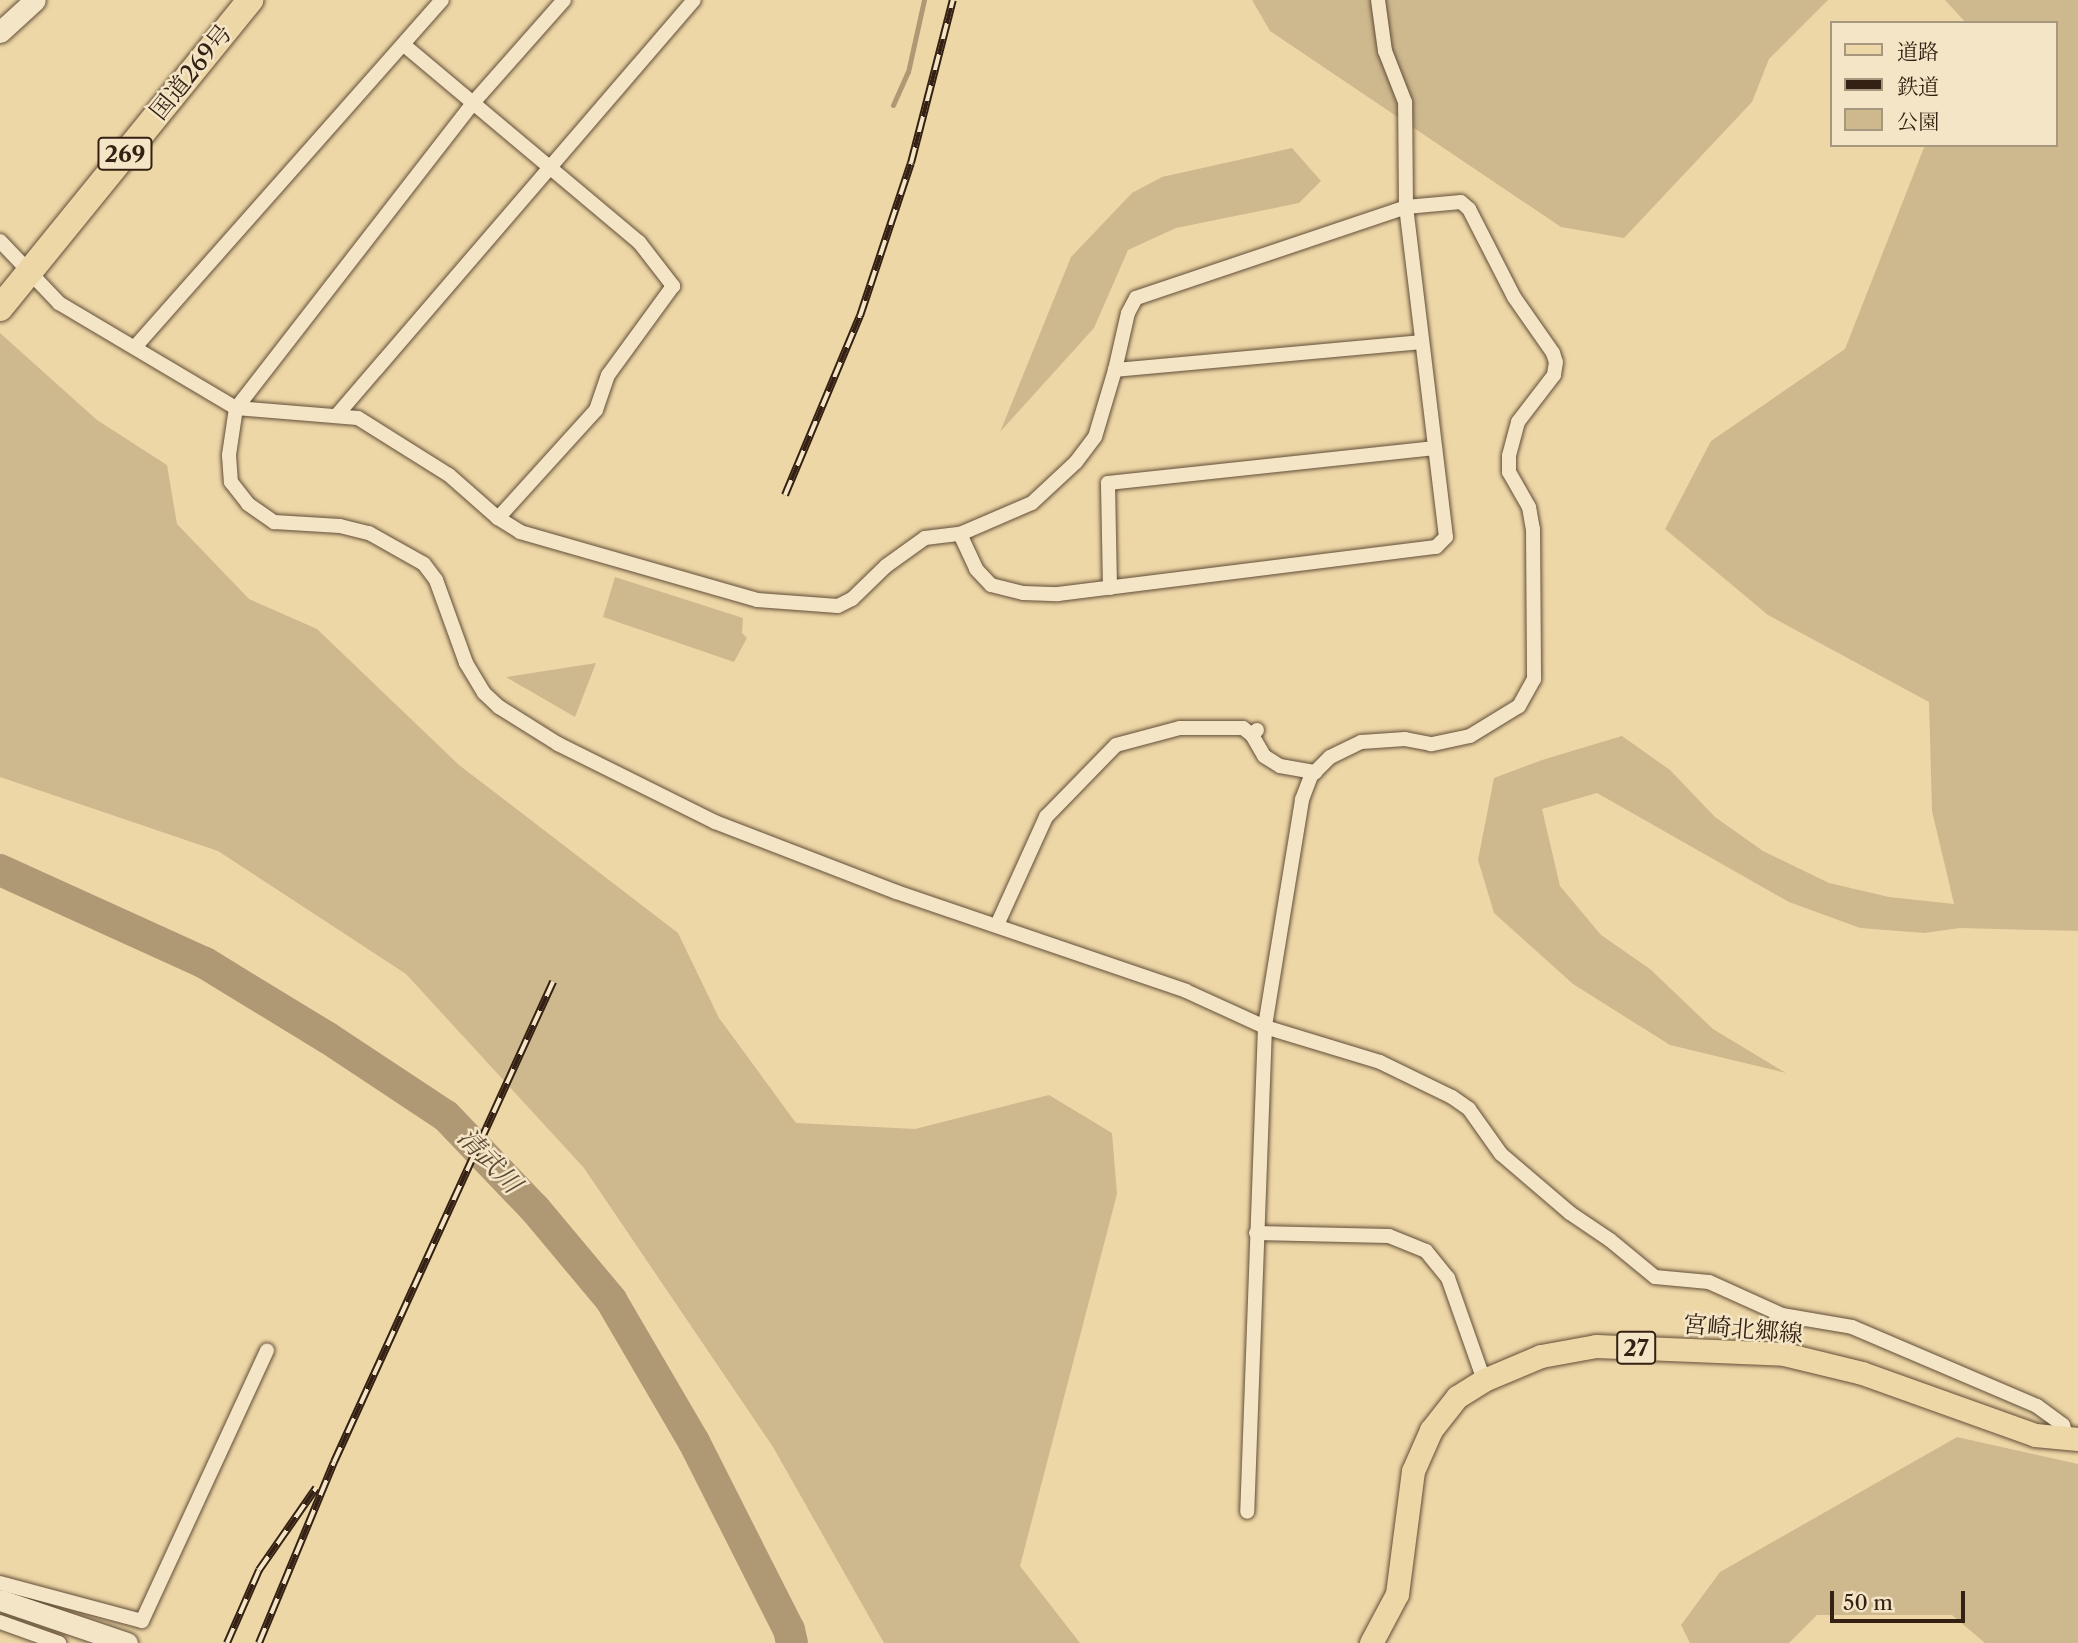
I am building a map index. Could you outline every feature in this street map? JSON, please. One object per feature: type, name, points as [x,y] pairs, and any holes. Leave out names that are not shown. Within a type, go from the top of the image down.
[{"type":"highway","name":"国道269号","points":[[0,308],[250,0]]},
{"type":"main road","points":[[0,32],[35,0]]},
{"type":"main road","name":"宮崎北郷線","points":[[1371,1643],[1397,1594],[1413,1471],[1431,1430],[1457,1398],[1485,1380],[1542,1356],[1597,1346],[1784,1354],[1862,1373],[2035,1435],[2072,1439]]},
{"type":"main road","points":[[0,1600],[127,1643]]},
{"type":"street","points":[[135,347],[442,0]]},
{"type":"street","points":[[564,0],[473,103],[236,408],[229,468],[231,482],[237,493],[259,514],[274,522],[354,528],[385,540],[424,564],[442,593],[466,663],[484,692],[499,708],[558,744],[715,822],[896,892],[1186,991],[1265,1027],[1380,1062],[1452,1097],[1469,1109],[1501,1154],[1570,1213],[1610,1240],[1655,1277],[1709,1282],[1782,1315],[1852,1327],[2037,1406],[2063,1425],[2072,1439]]},
{"type":"street","points":[[337,415],[694,0]]},
{"type":"street","points":[[960,534],[976,569],[990,586],[1023,593],[1058,594],[1436,547],[1446,537],[1406,207],[1405,102],[1385,51],[1378,0]]},
{"type":"street","points":[[404,45],[639,242],[673,285],[608,375],[596,410],[498,518]]},
{"type":"street","points":[[0,241],[59,303],[236,408],[358,418],[449,475],[498,518],[520,531],[757,600],[838,606],[852,599],[886,566],[925,538],[960,534],[1032,503],[1076,462],[1095,437],[1128,313],[1136,298],[1406,207],[1461,202],[1469,209],[1514,298],[1553,353],[1556,362],[1555,375],[1518,422],[1509,456],[1509,472],[1529,507],[1533,529],[1534,679],[1519,706],[1471,736],[1430,744],[1405,739],[1361,742],[1330,757],[1315,772],[1302,800],[1265,1027],[1247,1512]]},
{"type":"street","points":[[1115,370],[1421,342]]},
{"type":"street","points":[[1110,588],[1108,483],[1435,448]]},
{"type":"street","points":[[997,925],[1046,817],[1116,745],[1180,728],[1243,728],[1255,732],[1264,756],[1280,766],[1315,772]]},
{"type":"street","points":[[1256,1233],[1389,1236],[1426,1251],[1448,1278],[1485,1380]]},
{"type":"street","points":[[0,1583],[142,1621],[268,1351]]},
{"type":"street","points":[[0,1622],[59,1643]]},
{"type":"green space","points":[[1252,0],[1828,0],[1769,59],[1752,102],[1624,238],[1561,227],[1270,31]]},
{"type":"green space","points":[[1945,0],[2078,0],[2078,931],[1960,928],[1924,933],[1860,928],[1789,902],[1597,793],[1542,809],[1560,886],[1601,935],[1650,969],[1713,1029],[1786,1073],[1670,1045],[1573,984],[1494,913],[1478,860],[1494,778],[1542,760],[1622,736],[1670,770],[1715,817],[1763,851],[1829,883],[1889,897],[1954,904],[1932,811],[1929,702],[1768,615],[1665,529],[1711,441],[1845,349],[1924,147],[2057,147],[2057,21],[1964,21]]},
{"type":"green space","points":[[1292,148],[1321,181],[1299,203],[1176,228],[1128,250],[1094,328],[1000,432],[1071,257],[1132,193],[1162,177]]},
{"type":"green space","points":[[0,333],[97,420],[167,465],[177,524],[249,599],[317,629],[459,765],[678,933],[719,1018],[796,1123],[915,1129],[1049,1095],[1112,1133],[1117,1194],[1020,1566],[1080,1643],[884,1643],[773,1447],[584,1168],[406,974],[218,851],[0,777]]},
{"type":"green space","points":[[615,577],[743,618],[742,633],[747,638],[734,662],[603,617]]},
{"type":"green space","points":[[596,663],[575,717],[506,677]]},
{"type":"green space","points":[[1957,1437],[2078,1464],[2078,1643],[1985,1643],[1952,1615],[1817,1615],[1789,1643],[1690,1643],[1681,1625],[1720,1572]]},
{"type":"waterway","points":[[893,105],[908,72],[924,0]]},
{"type":"waterway","name":"清武川","points":[[0,870],[205,963],[328,1038],[446,1116],[535,1209],[611,1300],[694,1442],[789,1630],[792,1643]]},
{"type":"railway","points":[[785,495],[860,316],[911,163],[953,0]]},
{"type":"railway","points":[[259,1643],[334,1462],[553,982]]},
{"type":"railway","points":[[227,1643],[259,1570],[316,1488]]}]
